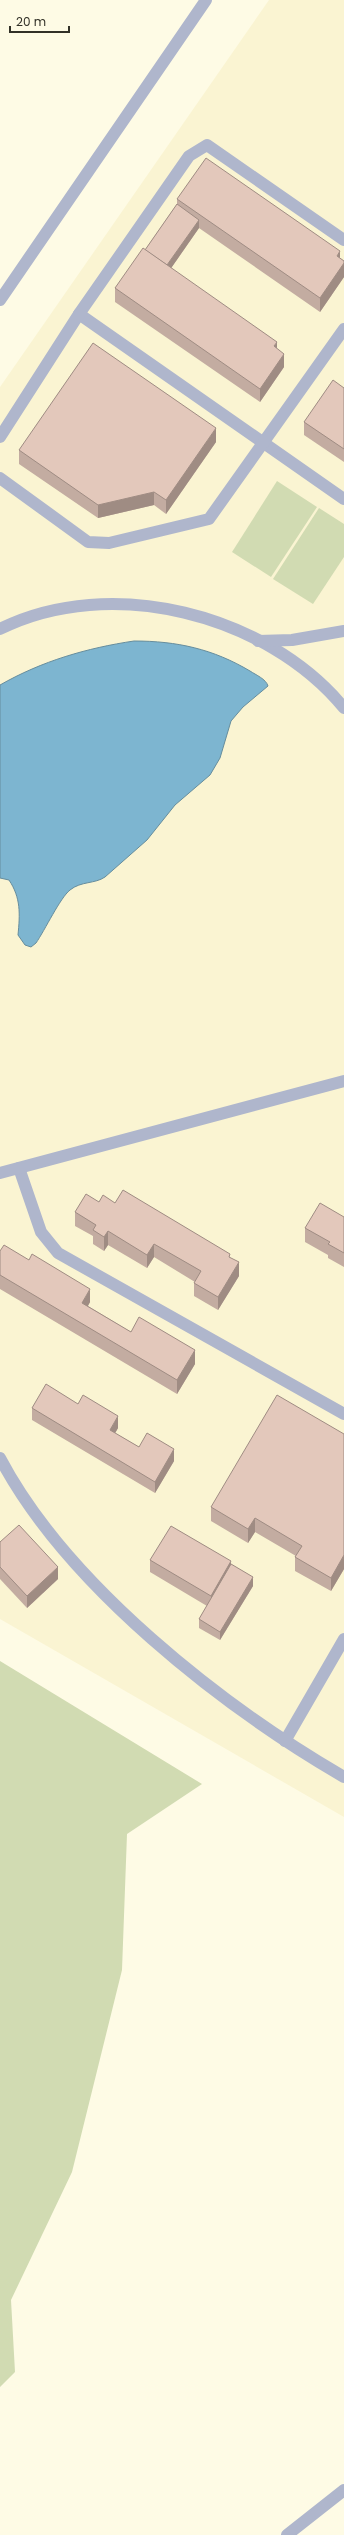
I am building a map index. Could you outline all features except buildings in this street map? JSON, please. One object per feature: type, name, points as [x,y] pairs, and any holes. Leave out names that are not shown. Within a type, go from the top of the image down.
[{"type":"street","points":[[0,300],[206,0]]},
{"type":"street","points":[[0,437],[79,314],[189,156],[207,145],[344,240]]},
{"type":"street","points":[[79,314],[344,498]]},
{"type":"street","points":[[0,478],[88,542],[109,543],[209,519],[344,329]]},
{"type":"street","points":[[0,629],[56,610],[82,605],[126,604],[185,612],[229,628],[279,653],[319,682],[344,708]]},
{"type":"street","points":[[257,641],[292,640],[344,631]]},
{"type":"street","points":[[0,1173],[344,1081]]},
{"type":"street","points":[[19,1168],[40,1232],[58,1252],[344,1414]]},
{"type":"street","points":[[0,1458],[33,1509],[57,1540],[112,1600],[181,1663],[222,1696],[285,1741],[344,1777]]},
{"type":"street","points":[[285,1741],[344,1639]]},
{"type":"street","points":[[287,2535],[344,2490]]},
{"type":"shaded area","points":[[269,0],[344,0],[344,1817],[0,1619],[0,387]]},
{"type":"green space","points":[[277,481],[317,507],[271,577],[232,552]]},
{"type":"green space","points":[[319,508],[344,524],[344,557],[313,604],[273,579]]},
{"type":"green space","points":[[0,1661],[202,1784],[127,1834],[122,1970],[72,2172],[11,2300],[15,2372],[0,2387]]},
{"type":"water","points":[[134,641],[150,641],[180,645],[208,652],[236,663],[263,679],[268,686],[243,707],[231,721],[220,758],[210,775],[175,805],[147,840],[105,877],[97,881],[79,885],[70,890],[57,907],[36,943],[31,947],[25,945],[18,935],[19,906],[16,893],[9,880],[0,878],[0,685],[48,662],[99,647]]}]
